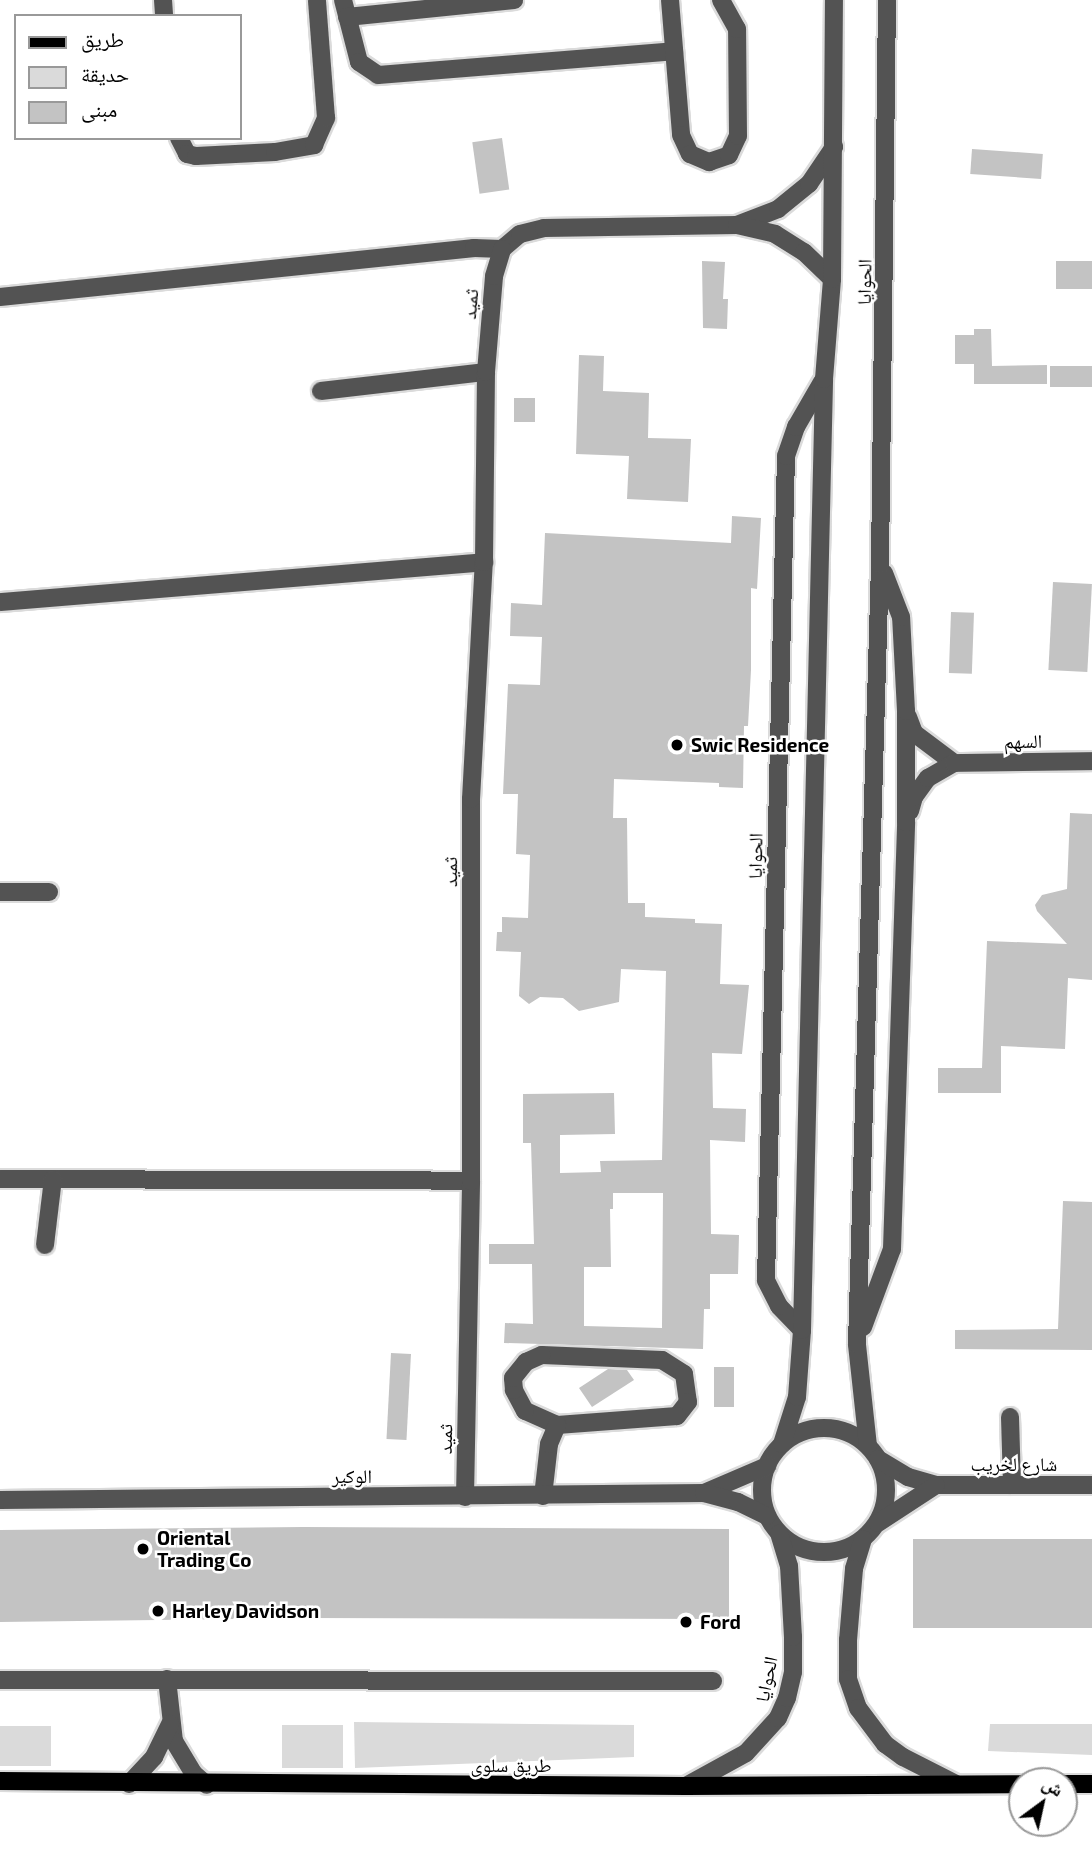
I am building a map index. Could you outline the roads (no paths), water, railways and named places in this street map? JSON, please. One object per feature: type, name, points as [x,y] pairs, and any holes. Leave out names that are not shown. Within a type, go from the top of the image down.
[{"type":"main road","name":"طريق سلوى","points":[[0,1782],[686,1786],[1008,1784]]},
{"type":"street","points":[[180,140],[187,154],[196,156],[275,152],[314,145],[326,118],[317,0]]},
{"type":"street","points":[[514,0],[345,8],[359,62],[378,75],[674,51]]},
{"type":"street","points":[[670,0],[684,146],[699,160],[719,160],[729,155],[738,136],[739,52],[733,17],[720,0]]},
{"type":"street","name":"الحوايا","points":[[782,1444],[797,1397],[802,1330],[824,379],[832,279],[834,0]]},
{"type":"street","name":"الحوايا","points":[[873,1453],[857,1344],[880,564],[889,23],[887,0]]},
{"type":"street","points":[[889,23],[897,0]]},
{"type":"street","points":[[737,225],[778,209],[809,184],[834,147]]},
{"type":"street","points":[[0,297],[474,248],[502,249],[520,234],[544,228],[737,225],[775,234],[804,252],[832,279]]},
{"type":"street","name":"ثميد","points":[[465,1497],[471,1181],[471,799],[484,562],[486,372],[494,276],[502,249]]},
{"type":"street","points":[[321,391],[486,372]]},
{"type":"street","name":"الحوايا","points":[[802,1330],[779,1306],[766,1280],[766,1252],[786,456],[796,427],[824,379]]},
{"type":"street","points":[[0,602],[484,562]]},
{"type":"street","name":"الحوايا","points":[[857,1344],[892,1249],[906,822],[906,711],[901,617],[880,564]]},
{"type":"street","points":[[906,711],[914,733],[954,763],[928,778],[914,797],[906,822]]},
{"type":"street","name":"السهم","points":[[954,763],[1092,761]]},
{"type":"street","points":[[0,892],[49,892]]},
{"type":"street","points":[[0,1179],[471,1181]]},
{"type":"street","points":[[45,1245],[52,1179]]},
{"type":"street","points":[[542,1355],[662,1360],[684,1374],[688,1402],[677,1416],[556,1425],[524,1411],[514,1390],[513,1378],[526,1362],[542,1355]]},
{"type":"street","points":[[1010,1417],[1012,1485]]},
{"type":"street","points":[[543,1496],[549,1444],[556,1425]]},
{"type":"street","points":[[878,1522],[887,1491],[873,1453],[848,1433],[825,1428],[810,1429],[782,1444],[766,1466],[762,1499],[767,1516],[779,1533],[798,1547],[820,1553],[843,1550],[863,1539],[878,1522],[936,1485]]},
{"type":"street","name":"شارع لخريب","points":[[873,1453],[908,1477],[936,1485],[1092,1485]]},
{"type":"street","name":"الوكير","points":[[704,1493],[766,1466]]},
{"type":"street","name":"الوكير","points":[[0,1500],[704,1493],[738,1502],[767,1516]]},
{"type":"street","name":"الحوايا","points":[[686,1786],[746,1754],[778,1718],[787,1698],[793,1672],[793,1637],[789,1566],[779,1533]]},
{"type":"street","points":[[863,1539],[853,1569],[848,1640],[848,1679],[858,1708],[886,1744],[903,1757],[956,1784]]},
{"type":"street","points":[[167,1679],[170,1724],[182,1758],[208,1785]]},
{"type":"street","points":[[0,1680],[713,1681]]},
{"type":"street","points":[[130,1784],[154,1757],[170,1724]]},
{"type":"place","name":"Swic Residence","points":[[677,745]]},
{"type":"place","name":"Oriental Trading Co","points":[[143,1549]]},
{"type":"place","name":"Harley Davidson","points":[[158,1611]]},
{"type":"place","name":"Ford","points":[[686,1622]]}]
